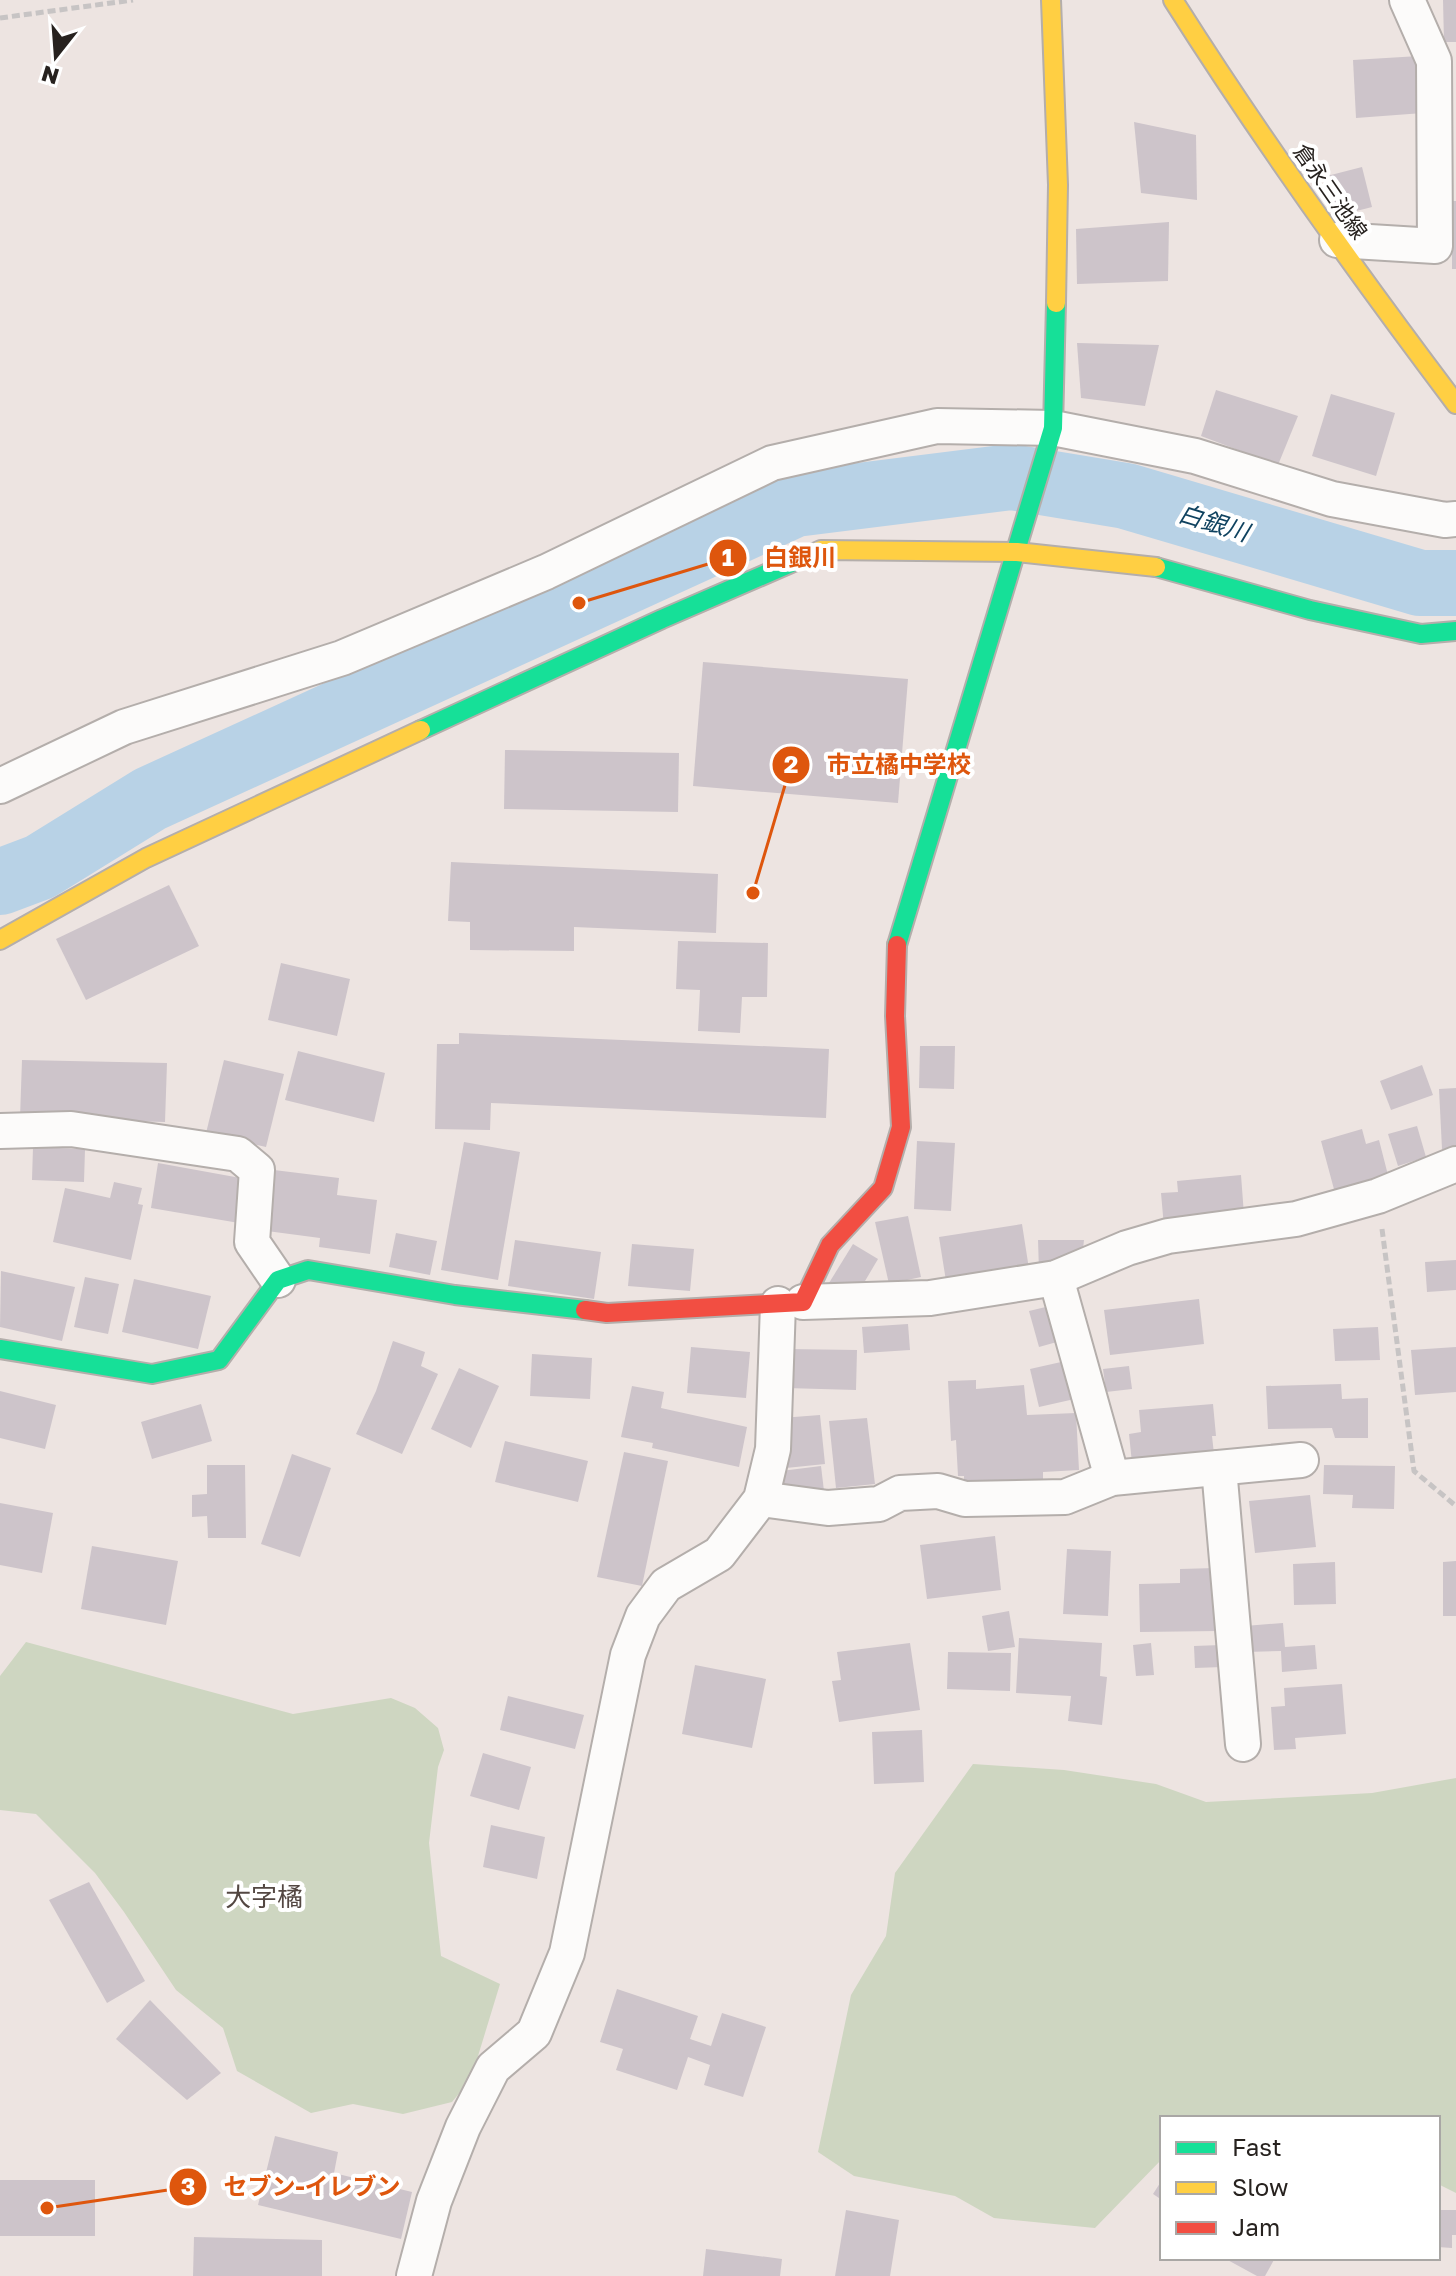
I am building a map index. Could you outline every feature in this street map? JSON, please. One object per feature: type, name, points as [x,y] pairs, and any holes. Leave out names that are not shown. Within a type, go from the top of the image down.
[{"type":"street","points":[[414,2276],[434,2201],[463,2127],[493,2068],[534,2033],[567,1953],[628,1655],[643,1616],[666,1585],[719,1554],[761,1499],[773,1449],[790,1303],[830,1245],[883,1188],[901,1127],[895,1016],[896,947],[1053,428],[1058,185],[1051,0]]},
{"type":"street","name":"倉永三池線","points":[[1173,0],[1216,68],[1435,380],[1456,404]]},
{"type":"street","points":[[1337,240],[1435,246],[1434,61],[1407,0]]},
{"type":"street","points":[[0,786],[124,727],[342,658],[400,634],[546,572],[772,463],[937,426],[1053,428],[1195,456],[1332,499],[1445,520],[1456,519]]},
{"type":"street","points":[[0,940],[146,858],[662,619],[821,550],[1017,552],[1146,564],[1310,610],[1421,634],[1456,631]]},
{"type":"street","points":[[0,1131],[71,1129],[238,1154],[257,1170],[252,1242],[278,1280]]},
{"type":"street","points":[[0,1349],[152,1374],[219,1360],[278,1280],[308,1270],[455,1295],[607,1313],[930,1298],[1056,1278],[1127,1248],[1168,1236],[1296,1219],[1378,1196],[1456,1164]]},
{"type":"street","points":[[1056,1278],[1112,1478]]},
{"type":"street","points":[[761,1499],[828,1508],[879,1504],[900,1493],[938,1491],[965,1499],[1065,1497],[1112,1478],[1301,1460]]},
{"type":"street","points":[[1219,1468],[1243,1744]]},
{"type":"path","points":[[0,18],[133,0]]},
{"type":"path","points":[[1378,1196],[1414,1471],[1456,1506]]},
{"type":"green space","points":[[26,1642],[293,1714],[391,1698],[415,1708],[438,1728],[444,1750],[438,1767],[429,1843],[441,1956],[500,1984],[471,2079],[452,2102],[403,2114],[353,2104],[311,2113],[237,2071],[223,2028],[176,1990],[95,1873],[36,1814],[0,1810],[0,1676]]},
{"type":"green space","points":[[973,1764],[1064,1770],[1156,1784],[1206,1802],[1372,1793],[1456,1778],[1456,2193],[1440,2185],[1440,2116],[1160,2116],[1160,2161],[1095,2228],[994,2218],[955,2196],[854,2176],[818,2152],[851,1995],[886,1936],[895,1873]]},
{"type":"building","points":[[1443,0],[1456,0],[1456,42],[1444,42]]},
{"type":"building","points":[[1419,56],[1423,113],[1356,118],[1353,60]]},
{"type":"building","points":[[1134,122],[1196,135],[1197,200],[1141,193]]},
{"type":"building","points":[[1362,167],[1372,207],[1337,216],[1327,176]]},
{"type":"building","points":[[1452,201],[1456,201],[1456,269],[1452,269]]},
{"type":"building","points":[[1169,222],[1168,281],[1077,284],[1076,229]]},
{"type":"building","points":[[1077,343],[1159,345],[1145,406],[1081,398]]},
{"type":"building","points":[[1216,390],[1298,416],[1278,465],[1201,436]]},
{"type":"building","points":[[1331,394],[1395,413],[1376,476],[1312,456]]},
{"type":"building","points":[[703,662],[908,679],[898,803],[693,786]]},
{"type":"building","points":[[505,750],[679,753],[678,812],[504,809]]},
{"type":"building","points":[[451,862],[718,874],[716,933],[574,927],[574,951],[470,950],[470,922],[448,921]]},
{"type":"building","points":[[169,885],[199,946],[86,1000],[56,939]]},
{"type":"building","points":[[678,941],[768,943],[767,997],[742,997],[740,1033],[698,1031],[700,990],[676,989]]},
{"type":"building","points":[[281,963],[350,979],[337,1036],[268,1020]]},
{"type":"building","points":[[459,1033],[829,1049],[826,1118],[491,1103],[490,1130],[435,1129],[437,1044],[459,1044]]},
{"type":"building","points":[[920,1046],[955,1046],[954,1089],[919,1088]]},
{"type":"building","points":[[298,1051],[385,1073],[374,1122],[285,1100]]},
{"type":"building","points":[[22,1060],[167,1063],[165,1122],[20,1118]]},
{"type":"building","points":[[224,1060],[284,1074],[266,1147],[206,1133]]},
{"type":"building","points":[[1422,1065],[1433,1095],[1391,1110],[1380,1081]]},
{"type":"building","points":[[1456,1088],[1456,1148],[1442,1149],[1439,1089]]},
{"type":"building","points":[[1417,1126],[1426,1157],[1398,1166],[1388,1134]]},
{"type":"building","points":[[1362,1129],[1366,1144],[1379,1140],[1389,1179],[1335,1193],[1321,1141]]},
{"type":"building","points":[[917,1141],[955,1143],[951,1211],[914,1209]]},
{"type":"building","points":[[464,1142],[520,1152],[498,1280],[441,1270]]},
{"type":"building","points":[[33,1147],[85,1149],[84,1182],[32,1180]]},
{"type":"building","points":[[158,1163],[246,1179],[239,1223],[151,1208]]},
{"type":"building","points":[[274,1170],[339,1178],[337,1195],[377,1200],[370,1254],[319,1247],[320,1238],[267,1231]]},
{"type":"building","points":[[1241,1175],[1244,1215],[1164,1227],[1161,1193],[1178,1192],[1177,1181]]},
{"type":"building","points":[[114,1182],[142,1188],[138,1204],[143,1205],[131,1260],[53,1242],[65,1188],[110,1198]]},
{"type":"building","points":[[908,1216],[921,1277],[889,1284],[875,1222]]},
{"type":"building","points":[[1022,1224],[1029,1269],[946,1281],[939,1237]]},
{"type":"building","points":[[396,1233],[437,1241],[430,1275],[389,1267]]},
{"type":"building","points":[[515,1240],[601,1252],[594,1299],[508,1286]]},
{"type":"building","points":[[1038,1240],[1084,1240],[1082,1258],[1039,1271]]},
{"type":"building","points":[[632,1244],[694,1249],[690,1291],[628,1286]]},
{"type":"building","points":[[853,1244],[878,1259],[855,1298],[829,1283]]},
{"type":"building","points":[[1456,1260],[1456,1290],[1427,1292],[1425,1262]]},
{"type":"building","points":[[1,1271],[75,1287],[62,1341],[0,1327]]},
{"type":"building","points":[[85,1277],[119,1284],[108,1334],[74,1327]]},
{"type":"building","points":[[134,1279],[211,1296],[198,1349],[122,1332]]},
{"type":"building","points":[[1199,1299],[1204,1344],[1110,1355],[1104,1310]]},
{"type":"building","points":[[1054,1305],[1064,1340],[1039,1347],[1029,1311]]},
{"type":"building","points":[[908,1324],[910,1350],[864,1353],[862,1327]]},
{"type":"building","points":[[1378,1327],[1380,1360],[1335,1361],[1333,1329]]},
{"type":"building","points":[[393,1341],[425,1352],[421,1366],[438,1374],[402,1454],[356,1434],[376,1391]]},
{"type":"building","points":[[691,1347],[750,1352],[746,1398],[687,1393]]},
{"type":"building","points":[[1456,1347],[1456,1392],[1415,1395],[1411,1350]]},
{"type":"building","points":[[787,1349],[857,1350],[856,1390],[786,1388]]},
{"type":"building","points":[[532,1354],[592,1358],[590,1399],[530,1396]]},
{"type":"building","points":[[1070,1360],[1079,1398],[1039,1407],[1030,1369]]},
{"type":"building","points":[[1129,1366],[1132,1389],[1106,1392],[1103,1369]]},
{"type":"building","points":[[459,1368],[499,1386],[471,1448],[431,1429]]},
{"type":"building","points":[[976,1380],[976,1389],[1024,1385],[1027,1415],[1076,1413],[1079,1470],[1043,1472],[1043,1486],[964,1489],[964,1476],[958,1476],[956,1440],[951,1441],[948,1381]]},
{"type":"building","points":[[1341,1384],[1342,1399],[1368,1398],[1368,1438],[1335,1438],[1332,1428],[1268,1429],[1266,1386]]},
{"type":"building","points":[[632,1386],[664,1392],[661,1408],[747,1427],[739,1467],[652,1448],[653,1443],[621,1437]]},
{"type":"building","points":[[0,1391],[56,1405],[45,1449],[0,1438]]},
{"type":"building","points":[[201,1404],[212,1441],[152,1459],[141,1422]]},
{"type":"building","points":[[1213,1404],[1214,1454],[1132,1463],[1129,1434],[1141,1432],[1139,1410]]},
{"type":"building","points":[[820,1415],[825,1464],[786,1468],[781,1418]]},
{"type":"building","points":[[867,1418],[875,1484],[836,1488],[829,1421]]},
{"type":"building","points":[[505,1441],[588,1461],[578,1502],[495,1482]]},
{"type":"building","points":[[624,1452],[668,1461],[642,1586],[597,1577]]},
{"type":"building","points":[[292,1454],[331,1468],[300,1557],[261,1544]]},
{"type":"building","points":[[207,1465],[245,1465],[246,1538],[208,1538],[207,1516],[192,1517],[192,1495],[207,1494]]},
{"type":"building","points":[[1324,1465],[1395,1466],[1394,1509],[1352,1508],[1353,1495],[1323,1494]]},
{"type":"building","points":[[821,1466],[824,1491],[785,1496],[781,1471]]},
{"type":"building","points":[[1310,1495],[1316,1547],[1255,1553],[1249,1501]]},
{"type":"building","points":[[0,1503],[53,1513],[42,1573],[0,1565]]},
{"type":"building","points":[[995,1536],[1001,1590],[927,1599],[920,1545]]},
{"type":"building","points":[[92,1546],[178,1561],[166,1625],[81,1609]]},
{"type":"building","points":[[1067,1549],[1111,1551],[1108,1616],[1063,1614]]},
{"type":"building","points":[[1456,1561],[1456,1616],[1443,1616],[1443,1562]]},
{"type":"building","points":[[1335,1562],[1336,1604],[1294,1605],[1293,1564]]},
{"type":"building","points":[[1215,1568],[1218,1631],[1140,1632],[1139,1584],[1180,1583],[1180,1569]]},
{"type":"building","points":[[1009,1611],[1015,1647],[988,1651],[982,1616]]},
{"type":"building","points":[[1283,1623],[1285,1647],[1315,1645],[1317,1669],[1282,1672],[1281,1651],[1246,1652],[1245,1626]]},
{"type":"building","points":[[1019,1638],[1102,1643],[1100,1676],[1107,1677],[1102,1725],[1068,1721],[1071,1696],[1016,1693]]},
{"type":"building","points":[[910,1643],[920,1710],[839,1722],[832,1681],[841,1680],[837,1652]]},
{"type":"building","points":[[1151,1643],[1154,1675],[1136,1676],[1133,1645]]},
{"type":"building","points":[[1221,1645],[1222,1667],[1195,1668],[1194,1646]]},
{"type":"building","points":[[948,1652],[1011,1653],[1010,1691],[947,1689]]},
{"type":"building","points":[[695,1665],[766,1679],[752,1748],[682,1734]]},
{"type":"building","points":[[1342,1684],[1346,1734],[1295,1738],[1296,1749],[1274,1750],[1271,1707],[1285,1706],[1284,1688]]},
{"type":"building","points":[[508,1696],[584,1715],[575,1749],[500,1730]]},
{"type":"building","points":[[922,1730],[924,1782],[874,1784],[872,1732]]},
{"type":"building","points":[[483,1753],[531,1767],[519,1810],[470,1796]]},
{"type":"building","points":[[491,1825],[545,1837],[537,1879],[483,1867]]},
{"type":"building","points":[[89,1882],[145,1981],[107,2003],[49,1900]]},
{"type":"building","points":[[617,1989],[698,2016],[690,2039],[711,2046],[722,2013],[766,2027],[743,2097],[704,2085],[710,2065],[688,2057],[677,2090],[616,2070],[623,2049],[600,2042]]},
{"type":"building","points":[[150,2000],[221,2073],[187,2100],[116,2039]]},
{"type":"building","points":[[275,2136],[338,2152],[334,2173],[412,2192],[401,2239],[258,2205]]},
{"type":"building","points":[[0,2180],[95,2180],[95,2236],[0,2236]]},
{"type":"building","points":[[1160,2183],[1160,2199],[1153,2194]]},
{"type":"building","points":[[846,2210],[899,2220],[890,2276],[835,2276]]},
{"type":"building","points":[[1440,2210],[1456,2210],[1456,2235],[1452,2235],[1452,2248],[1440,2247]]},
{"type":"building","points":[[194,2237],[322,2240],[322,2276],[193,2276]]},
{"type":"building","points":[[706,2249],[782,2259],[780,2276],[703,2276]]},
{"type":"building","points":[[1228,2260],[1274,2260],[1265,2276],[1257,2276]]},
{"type":"waterway","name":"白銀川","points":[[0,882],[40,867],[150,799],[795,504],[1011,477],[1126,496],[1420,583],[1456,583]]},
{"type":"traffic: fast","points":[[897,945],[1053,428],[1056,303]]},
{"type":"traffic: fast","points":[[421,730],[812,554]]},
{"type":"traffic: fast","points":[[1156,567],[1310,610],[1421,634],[1456,631]]},
{"type":"traffic: fast","points":[[0,1349],[152,1374],[219,1360],[278,1280],[308,1270],[455,1295],[585,1310]]},
{"type":"traffic: slow","points":[[1051,0],[1058,185],[1056,303]]},
{"type":"traffic: slow","points":[[1173,0],[1310,205],[1456,404]]},
{"type":"traffic: slow","points":[[812,554],[821,550],[1017,552],[1156,567]]},
{"type":"traffic: slow","points":[[0,940],[146,858],[421,730]]},
{"type":"traffic: jam","points":[[585,1310],[607,1313],[803,1302],[830,1245],[883,1188],[901,1127],[895,1016],[897,945]]},
{"type":"place","name":"白銀川","points":[[579,603]]},
{"type":"place","name":"市立橘中学校","points":[[753,893]]},
{"type":"place","name":"セブン-イレブン","points":[[47,2208]]},
{"type":"district","name":"大字橘","points":[[264,1896]]}]
